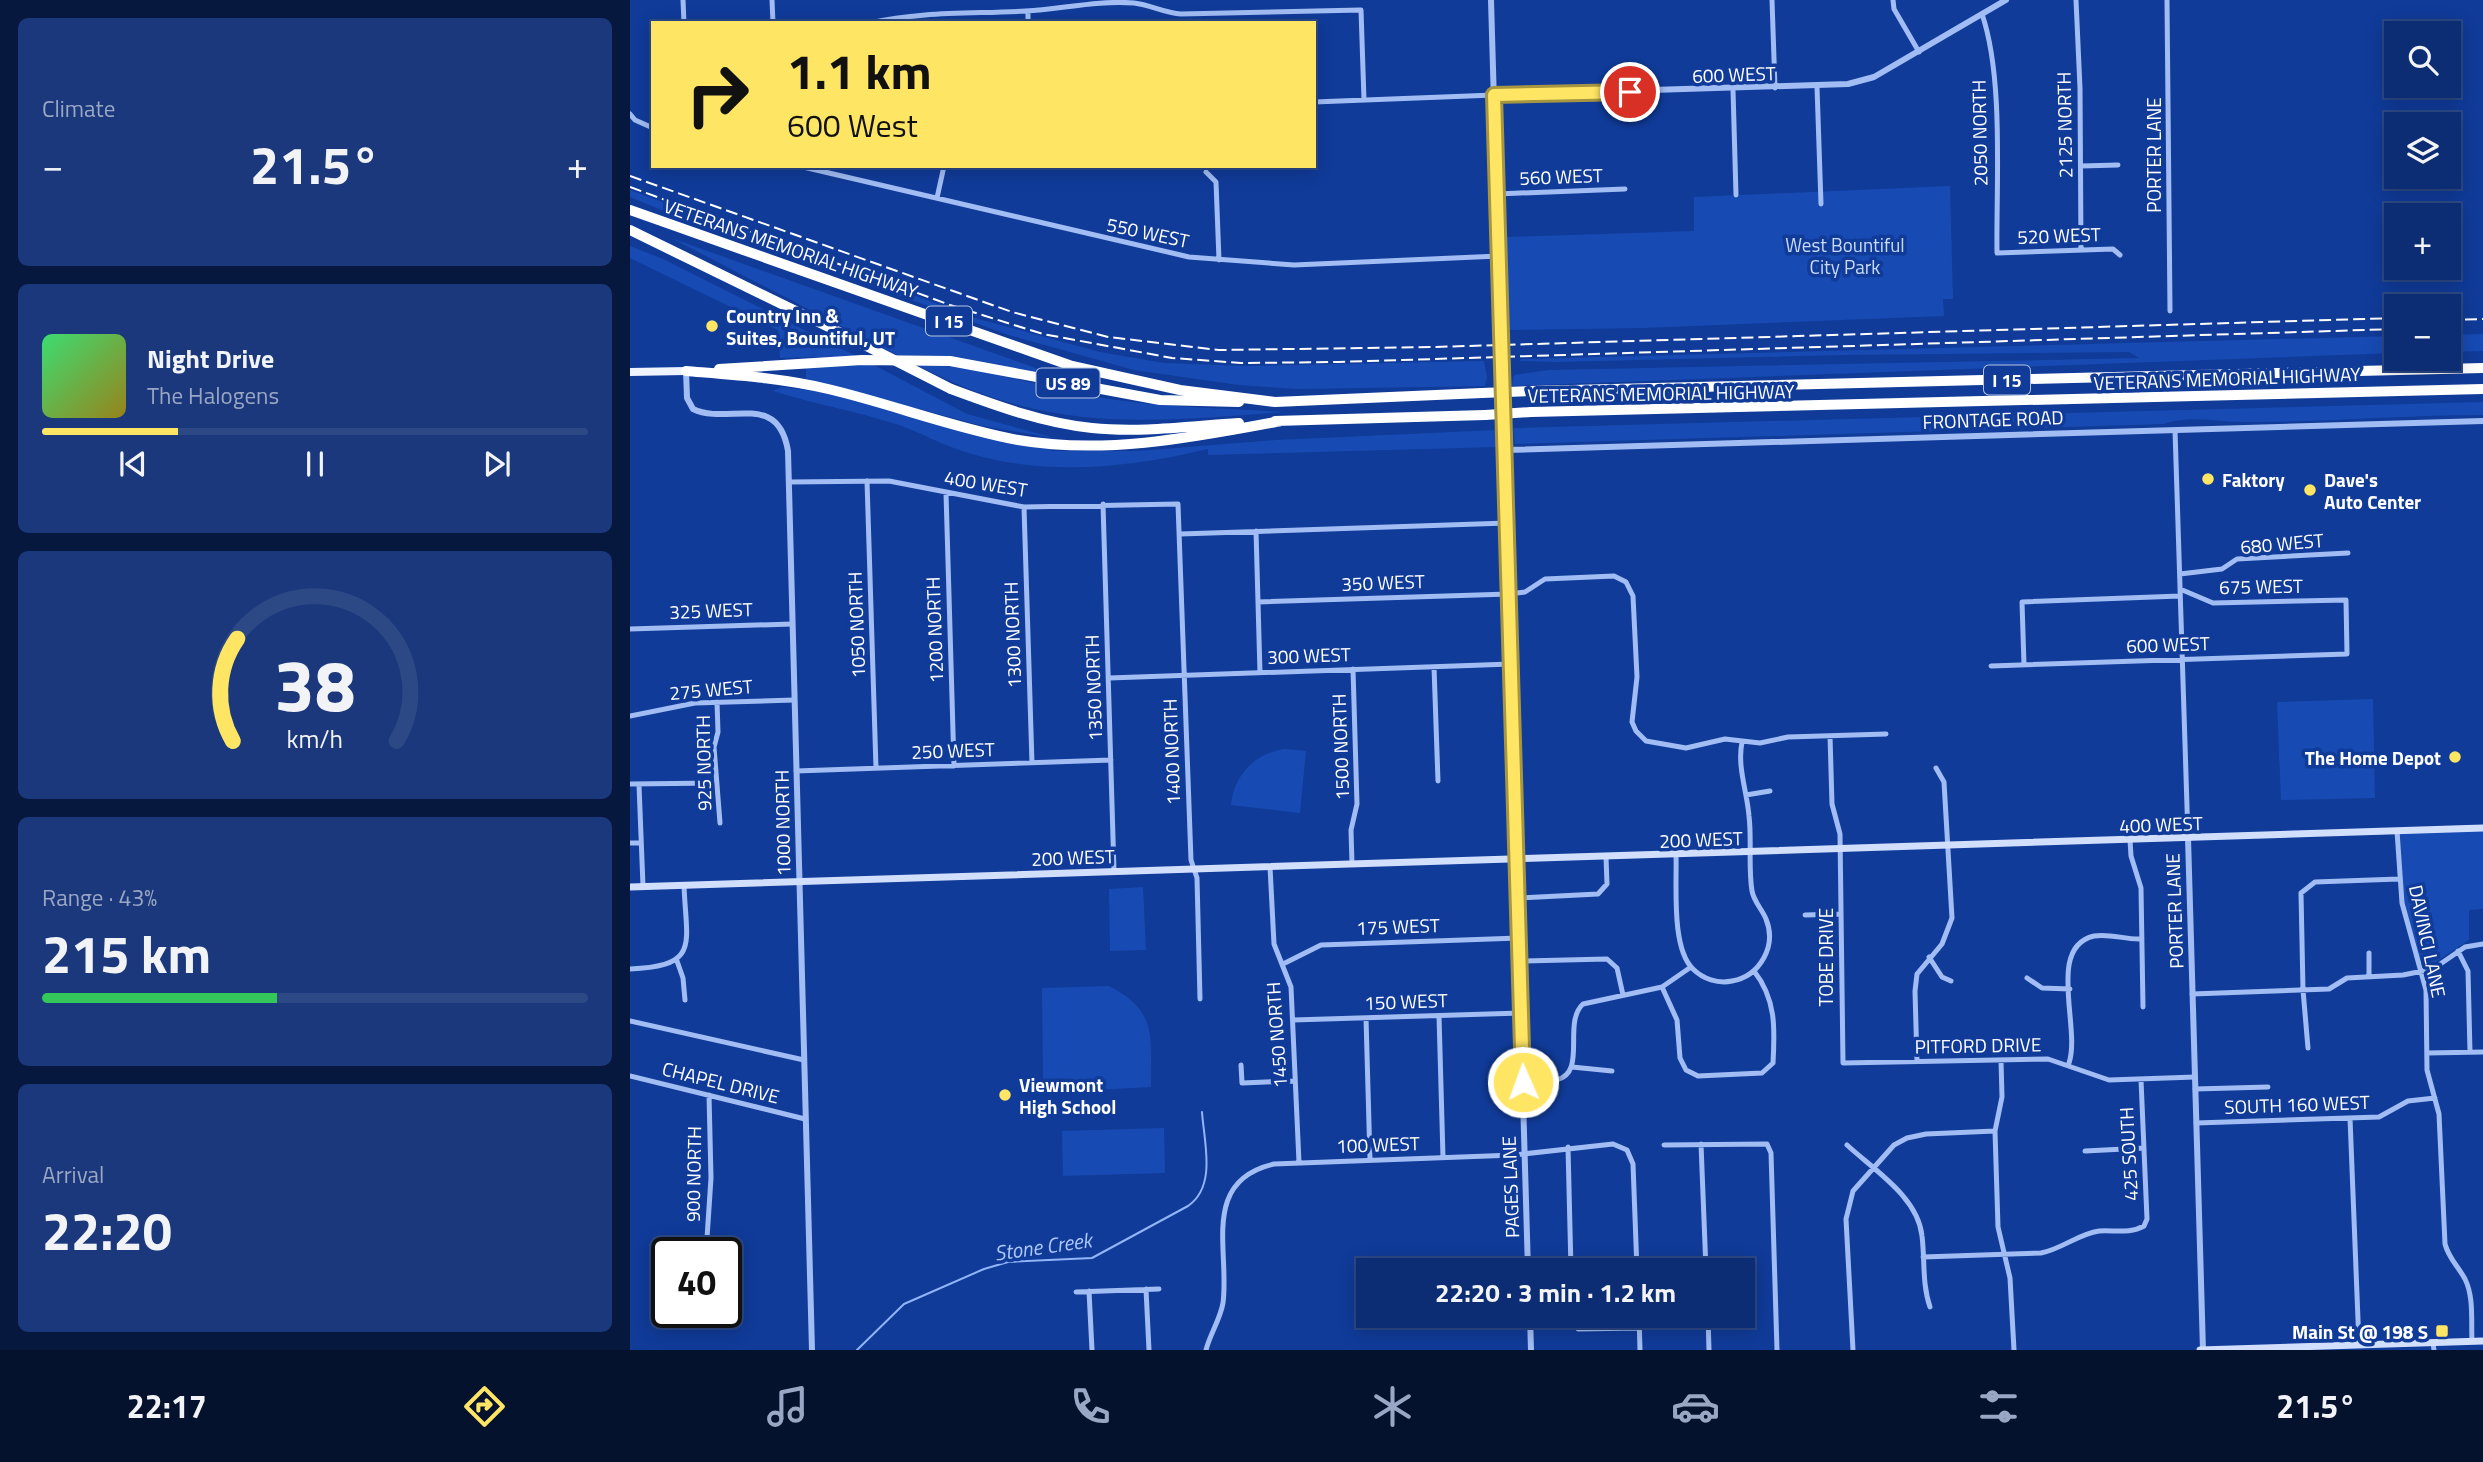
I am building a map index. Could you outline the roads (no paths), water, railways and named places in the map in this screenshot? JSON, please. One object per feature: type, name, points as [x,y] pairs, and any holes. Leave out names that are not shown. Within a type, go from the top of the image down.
[{"type":"highway","name":"VETERANS MEMORIAL HIGHWAY","points":[[630,210],[1072,366],[1180,390],[1275,402],[1530,391],[2483,368]]},
{"type":"highway","name":"VETERANS MEMORIAL HIGHWAY","points":[[630,230],[743,283],[951,389],[1042,419],[1091,428],[1128,430],[1281,421],[1531,412],[2483,389]]},
{"type":"highway","name":"US 89","points":[[686,371],[916,359],[980,365],[1160,400],[1275,402]]},
{"type":"highway","name":"US 89","points":[[686,371],[760,377],[826,388],[962,427],[1019,440],[1054,443],[1123,444],[1193,437],[1281,421]]},
{"type":"main road","name":"US 89","points":[[630,372],[686,371]]},
{"type":"main road","name":"400 WEST","points":[[1840,850],[2483,828]]},
{"type":"main road","name":"200 WEST","points":[[630,887],[1840,850]]},
{"type":"main road","points":[[2201,1350],[2336,1348],[2359,1345],[2434,1346],[2483,1341]]},
{"type":"street","points":[[683,0],[684,21]]},
{"type":"street","points":[[772,0],[773,21]]},
{"type":"street","name":"PAGES LANE","points":[[1491,0],[1528,1258]]},
{"type":"street","points":[[1772,0],[1774,88]]},
{"type":"street","points":[[1893,0],[1894,9],[1919,52]]},
{"type":"street","name":"600 WEST","points":[[1316,102],[1817,88],[1848,84],[1874,77],[2006,0]]},
{"type":"street","name":"2125 NORTH","points":[[2076,0],[2081,250]]},
{"type":"street","name":"PORTER LANE","points":[[2167,0],[2170,311]]},
{"type":"street","points":[[879,21],[900,16],[1028,11],[1116,2],[1135,3],[1164,13],[1181,14],[1361,10],[1364,100]]},
{"type":"street","points":[[1028,11],[1028,21]]},
{"type":"street","name":"2050 NORTH","points":[[1982,14],[1989,36],[1994,78],[1997,253]]},
{"type":"street","points":[[1817,88],[1821,204]]},
{"type":"street","points":[[1733,90],[1736,195]]},
{"type":"street","points":[[630,114],[635,120],[651,127]]},
{"type":"street","points":[[2081,166],[2118,165]]},
{"type":"street","name":"550 WEST","points":[[808,168],[1189,257],[1294,265],[1499,256]]},
{"type":"street","points":[[937,198],[944,168]]},
{"type":"street","points":[[1206,172],[1216,182],[1219,260]]},
{"type":"street","name":"560 WEST","points":[[1497,194],[1625,189]]},
{"type":"street","name":"520 WEST","points":[[1997,253],[2113,249],[2120,255]]},
{"type":"street","name":"1000 NORTH","points":[[686,371],[687,398],[693,410],[704,413],[756,413],[778,426],[787,446],[812,1350]]},
{"type":"street","name":"FRONTAGE ROAD","points":[[1505,450],[2483,421]]},
{"type":"street","name":"PORTER LANE","points":[[2175,430],[2201,1350]]},
{"type":"street","name":"1050 NORTH","points":[[867,481],[876,768]]},
{"type":"street","name":"400 WEST","points":[[789,482],[889,481],[1024,506],[1178,504]]},
{"type":"street","name":"1200 NORTH","points":[[946,492],[954,766]]},
{"type":"street","name":"1350 NORTH","points":[[1103,504],[1114,871]]},
{"type":"street","name":"1400 NORTH","points":[[1178,504],[1200,999]]},
{"type":"street","name":"1300 NORTH","points":[[1024,506],[1032,763]]},
{"type":"street","points":[[1180,534],[1507,523]]},
{"type":"street","points":[[1256,531],[1260,673]]},
{"type":"street","name":"680 WEST","points":[[2180,574],[2222,569],[2237,559],[2348,553]]},
{"type":"street","name":"350 WEST","points":[[1258,601],[1509,594],[1525,592],[1549,579],[1614,576],[1626,582],[1633,596],[1637,683],[1632,718],[1636,731],[1647,741],[1681,748],[1720,740],[1760,743],[1788,737],[1886,734]]},
{"type":"street","name":"675 WEST","points":[[2024,665],[2022,602],[2180,592],[2213,603],[2346,600],[2347,654]]},
{"type":"street","name":"325 WEST","points":[[630,629],[793,624]]},
{"type":"street","name":"600 WEST","points":[[1991,666],[2347,654]]},
{"type":"street","name":"300 WEST","points":[[1108,678],[1511,664]]},
{"type":"street","points":[[1434,667],[1438,781]]},
{"type":"street","name":"1500 NORTH","points":[[1352,864],[1351,830],[1357,808],[1353,669]]},
{"type":"street","name":"275 WEST","points":[[630,716],[689,704],[794,700]]},
{"type":"street","name":"925 NORTH","points":[[717,702],[718,732],[714,747],[720,823]]},
{"type":"street","name":"TOBE DRIVE","points":[[1830,736],[1832,800],[1840,834],[1839,940],[1843,1063]]},
{"type":"street","points":[[1676,855],[1679,943],[1691,967],[1704,977],[1721,982],[1740,979],[1754,971],[1765,957],[1769,936],[1767,923],[1753,894],[1746,795],[1740,758],[1742,742]]},
{"type":"street","name":"250 WEST","points":[[796,771],[1111,760]]},
{"type":"street","points":[[1917,1062],[1914,991],[1917,974],[1942,944],[1952,918],[1944,782],[1936,768]]},
{"type":"street","points":[[630,784],[717,783]]},
{"type":"street","points":[[639,785],[643,886]]},
{"type":"street","points":[[1746,795],[1770,791]]},
{"type":"street","name":"DAVINCI LANE","points":[[2397,831],[2402,903],[2426,990],[2427,1070],[2440,1114],[2445,1244],[2448,1257],[2460,1271],[2470,1294],[2472,1341]]},
{"type":"street","points":[[2130,840],[2131,856],[2141,888],[2143,1007]]},
{"type":"street","points":[[630,843],[641,843]]},
{"type":"street","points":[[1518,898],[1598,894],[1607,884],[1606,857]]},
{"type":"street","name":"1450 NORTH","points":[[1270,867],[1273,939],[1291,982],[1299,1162]]},
{"type":"street","points":[[2308,1048],[2300,902],[2306,886],[2315,882],[2399,879]]},
{"type":"street","points":[[630,969],[663,967],[677,961],[685,945],[684,885]]},
{"type":"street","points":[[1805,915],[1841,914]]},
{"type":"street","points":[[2069,1063],[2074,1049],[2070,989],[2066,971],[2070,956],[2087,938],[2105,934],[2127,940],[2142,939]]},
{"type":"street","name":"175 WEST","points":[[1283,964],[1321,945],[1519,938]]},
{"type":"street","points":[[2192,994],[2329,989],[2347,978],[2422,971],[2439,966],[2469,945],[2483,944]]},
{"type":"street","points":[[2458,951],[2468,971],[2470,1052]]},
{"type":"street","points":[[2369,953],[2369,977]]},
{"type":"street","points":[[1929,957],[1942,977],[1951,981]]},
{"type":"street","points":[[1520,961],[1607,959],[1617,968],[1623,995]]},
{"type":"street","points":[[677,961],[683,978],[685,1000]]},
{"type":"street","points":[[1523,1082],[1557,1080],[1568,1074],[1572,1067],[1577,1010],[1587,1002],[1662,987],[1691,967]]},
{"type":"street","points":[[1662,987],[1677,1020],[1680,1058],[1686,1070],[1701,1076],[1762,1073],[1773,1063],[1772,1007],[1767,988],[1754,971]]},
{"type":"street","points":[[2027,978],[2042,988],[2070,989]]},
{"type":"street","name":"150 WEST","points":[[1293,1020],[1521,1013]]},
{"type":"street","points":[[1439,1016],[1443,1157]]},
{"type":"street","points":[[1366,1018],[1370,1160]]},
{"type":"street","points":[[630,1021],[804,1060]]},
{"type":"street","points":[[2427,1052],[2483,1052]]},
{"type":"street","name":"PITFORD DRIVE","points":[[1843,1063],[2048,1059],[2069,1063],[2109,1080],[2195,1076]]},
{"type":"street","points":[[2001,1060],[2002,1097],[1995,1131],[1998,1227],[2005,1255],[2014,1350]]},
{"type":"street","points":[[1241,1065],[1242,1083],[1295,1081]]},
{"type":"street","points":[[1572,1067],[1612,1071]]},
{"type":"street","name":"CHAPEL DRIVE","points":[[630,1076],[805,1119]]},
{"type":"street","name":"425 SOUTH","points":[[2005,1255],[2053,1251],[2078,1237],[2098,1231],[2136,1231],[2144,1227],[2147,1219],[2141,1080]]},
{"type":"street","points":[[2195,1089],[2268,1087]]},
{"type":"street","name":"900 NORTH","points":[[707,1237],[711,1178],[709,1095]]},
{"type":"street","name":"SOUTH 160 WEST","points":[[2196,1123],[2379,1117],[2408,1101],[2435,1098]]},
{"type":"street","points":[[2350,1118],[2359,1345]]},
{"type":"street","points":[[1853,1350],[1846,1219],[1853,1191],[1894,1144],[1908,1138],[1926,1134],[1995,1131]]},
{"type":"street","name":"100 WEST","points":[[1206,1350],[1223,1302],[1223,1215],[1238,1184],[1251,1172],[1268,1165],[1525,1154],[1568,1147],[1613,1144],[1627,1150],[1633,1164],[1637,1258]]},
{"type":"street","points":[[1701,1144],[1706,1258]]},
{"type":"street","points":[[1664,1145],[1767,1144],[1771,1153],[1777,1350]]},
{"type":"street","points":[[1847,1145],[1906,1200],[1919,1217],[1925,1292],[1930,1307]]},
{"type":"street","points":[[1568,1147],[1571,1258]]},
{"type":"street","points":[[2085,1151],[2144,1148]]},
{"type":"street","points":[[1923,1257],[2005,1255]]},
{"type":"street","points":[[1076,1292],[1159,1289]]},
{"type":"street","points":[[1146,1290],[1149,1350]]},
{"type":"street","points":[[1089,1292],[1092,1350]]},
{"type":"street","points":[[1530,1328],[1531,1350]]},
{"type":"street","points":[[1578,1328],[1639,1328],[1640,1350]]},
{"type":"street","points":[[1709,1328],[1710,1350]]},
{"type":"waterway","name":"Stone Creek","points":[[857,1350],[904,1304],[984,1269],[1008,1262],[1092,1258],[1188,1206],[1203,1187],[1206,1175],[1202,1112]]},
{"type":"railway","points":[[630,176],[1012,312],[1108,337],[1219,350],[1435,347],[2384,318]]},
{"type":"railway","points":[[630,187],[950,305],[1043,334],[1172,358],[1241,363],[1338,362],[2384,329]]},
{"type":"railway","points":[[2461,320],[2483,319]]},
{"type":"place","name":"Country Inn & Suites, Bountiful, UT","points":[[712,326]]},
{"type":"place","name":"Faktory","points":[[2208,479]]},
{"type":"place","name":"Dave's Auto Center","points":[[2310,490]]},
{"type":"place","name":"The Home Depot","points":[[2455,757]]},
{"type":"place","name":"Viewmont High School","points":[[1005,1095]]},
{"type":"place","name":"Main St @ 198 S","points":[[2442,1331]]},
{"type":"park label","name":"West Bountiful City Park","points":[[1845,255]]}]
